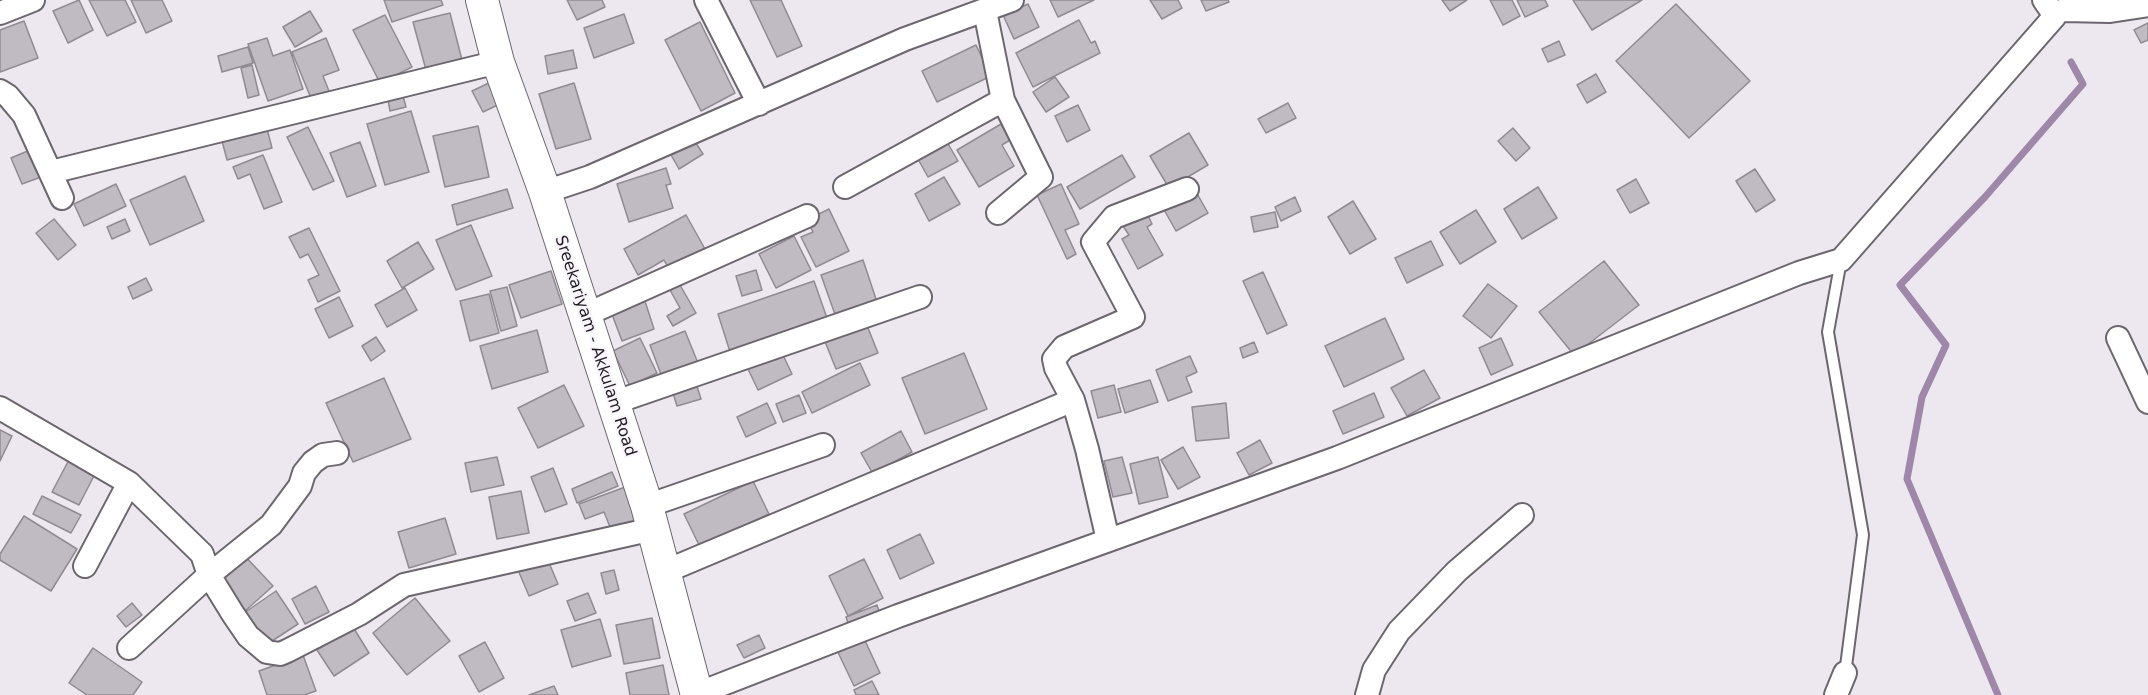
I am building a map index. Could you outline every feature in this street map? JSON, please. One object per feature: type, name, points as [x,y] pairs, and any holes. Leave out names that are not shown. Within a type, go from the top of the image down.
[{"type":"main road","name":"Sreekariyam - Akkulam Road","points":[[482,0],[498,62],[545,192],[650,517],[697,694]]},
{"type":"street","points":[[0,13],[33,0]]},
{"type":"street","points":[[706,0],[759,104]]},
{"type":"street","points":[[545,192],[590,177],[905,39],[1012,0]]},
{"type":"street","points":[[697,694],[898,616],[1337,458],[1799,273],[1841,260],[2059,7],[2148,4]]},
{"type":"street","points":[[985,11],[1003,100],[1041,177],[998,213]]},
{"type":"street","points":[[51,172],[498,62]]},
{"type":"street","points":[[0,91],[8,96],[24,115],[62,198]]},
{"type":"street","points":[[845,187],[1003,100]]},
{"type":"street","points":[[1108,540],[1087,448],[1073,400],[1056,368],[1056,353],[1064,347],[1133,317],[1093,242],[1114,217],[1187,189]]},
{"type":"street","points":[[585,315],[807,216]]},
{"type":"street","points":[[613,403],[920,297]]},
{"type":"street","points":[[2118,338],[2148,402]]},
{"type":"street","points":[[664,572],[1073,400]]},
{"type":"street","points":[[0,408],[129,483],[202,554],[209,575],[248,636],[261,649],[280,654],[359,614],[404,585],[650,517],[823,445]]},
{"type":"street","points":[[129,648],[209,575],[272,525],[300,486],[304,473],[313,462],[323,455],[337,453]]},
{"type":"street","points":[[85,566],[129,483]]},
{"type":"street","points":[[1367,695],[1374,670],[1399,631],[1457,571],[1522,515]]},
{"type":"street","points":[[1836,695],[1844,684]]},
{"type":"lane","points":[[1841,260],[1828,332],[1863,535],[1844,684]]},
{"type":"building","points":[[79,0],[93,30],[68,43],[53,11]]},
{"type":"building","points":[[89,0],[125,0],[136,22],[107,36]]},
{"type":"building","points":[[131,0],[162,0],[172,21],[146,33]]},
{"type":"building","points":[[384,0],[441,0],[443,5],[392,22]]},
{"type":"building","points":[[567,0],[602,0],[605,7],[577,20]]},
{"type":"building","points":[[750,0],[781,0],[802,46],[777,57]]},
{"type":"building","points":[[1050,0],[1094,0],[1058,17]]},
{"type":"building","points":[[1150,0],[1178,0],[1182,8],[1162,19]]},
{"type":"building","points":[[1201,0],[1228,0],[1229,2],[1206,11]]},
{"type":"building","points":[[1442,0],[1467,0],[1450,11]]},
{"type":"building","points":[[1490,0],[1512,0],[1520,16],[1503,25]]},
{"type":"building","points":[[1517,0],[1545,0],[1548,6],[1525,17]]},
{"type":"building","points":[[1573,0],[1642,0],[1592,30]]},
{"type":"building","points":[[1028,4],[1039,27],[1014,39],[1003,15]]},
{"type":"building","points":[[1676,4],[1750,81],[1689,138],[1616,61]]},
{"type":"building","points":[[310,11],[322,31],[295,47],[283,27]]},
{"type":"building","points":[[450,13],[462,60],[426,70],[413,22]]},
{"type":"building","points":[[624,14],[634,43],[594,58],[584,28]]},
{"type":"building","points":[[385,15],[412,67],[380,83],[353,30]]},
{"type":"building","points":[[1079,20],[1091,43],[1095,41],[1100,53],[1033,87],[1016,53]]},
{"type":"building","points":[[24,21],[38,58],[0,72],[0,30]]},
{"type":"building","points":[[700,22],[735,93],[701,111],[665,40]]},
{"type":"building","points":[[2148,23],[2148,40],[2141,43],[2134,30]]},
{"type":"building","points":[[267,38],[273,56],[290,50],[303,89],[268,101],[248,44]]},
{"type":"building","points":[[326,38],[339,70],[323,76],[331,96],[313,103],[292,52]]},
{"type":"building","points":[[1559,41],[1565,55],[1548,62],[1542,49]]},
{"type":"building","points":[[976,45],[991,76],[937,102],[922,71]]},
{"type":"building","points":[[248,47],[253,63],[222,72],[218,56]]},
{"type":"building","points":[[573,50],[577,68],[548,74],[545,56]]},
{"type":"building","points":[[252,65],[259,95],[248,98],[241,68]]},
{"type":"building","points":[[1596,74],[1606,92],[1587,103],[1577,85]]},
{"type":"building","points":[[1055,77],[1069,97],[1046,112],[1033,92]]},
{"type":"building","points":[[491,82],[502,103],[483,112],[472,91]]},
{"type":"building","points":[[574,83],[591,139],[556,149],[539,94]]},
{"type":"building","points":[[403,96],[406,107],[390,111],[388,100]]},
{"type":"building","points":[[1288,103],[1296,118],[1266,133],[1258,119]]},
{"type":"building","points":[[1078,105],[1090,130],[1067,142],[1055,116]]},
{"type":"building","points":[[411,111],[429,172],[385,185],[367,124]]},
{"type":"building","points":[[1001,124],[1010,140],[1002,145],[1014,166],[979,187],[957,150]]},
{"type":"building","points":[[266,125],[272,148],[227,160],[221,137]]},
{"type":"building","points":[[478,126],[489,177],[445,187],[433,136]]},
{"type":"building","points":[[308,127],[334,181],[313,190],[287,137]]},
{"type":"building","points":[[1513,128],[1530,148],[1516,161],[1498,141]]},
{"type":"building","points":[[1189,133],[1208,165],[1169,188],[1150,156]]},
{"type":"building","points":[[943,135],[958,161],[928,177],[914,152]]},
{"type":"building","points":[[694,140],[703,154],[679,169],[671,155]]},
{"type":"building","points":[[360,142],[376,186],[347,197],[330,153]]},
{"type":"building","points":[[30,150],[41,177],[22,184],[11,158]]},
{"type":"building","points":[[263,155],[282,202],[264,209],[250,174],[238,179],[233,167]]},
{"type":"building","points":[[1122,155],[1135,177],[1080,209],[1067,187]]},
{"type":"building","points":[[666,168],[671,184],[666,185],[673,208],[629,222],[617,184]]},
{"type":"building","points":[[1755,169],[1775,200],[1756,212],[1736,181]]},
{"type":"building","points":[[185,176],[204,221],[150,245],[130,200]]},
{"type":"building","points":[[944,177],[960,204],[929,221],[915,194]]},
{"type":"building","points":[[1636,179],[1649,203],[1630,213],[1617,190]]},
{"type":"building","points":[[116,184],[126,206],[84,226],[74,204]]},
{"type":"building","points":[[1061,184],[1079,224],[1065,230],[1076,254],[1067,259],[1037,195]]},
{"type":"building","points":[[1538,187],[1557,218],[1522,239],[1504,209]]},
{"type":"building","points":[[507,189],[513,208],[457,225],[452,205]]},
{"type":"building","points":[[1195,190],[1208,213],[1176,231],[1163,208]]},
{"type":"building","points":[[1295,197],[1301,211],[1281,221],[1275,207]]},
{"type":"building","points":[[1353,201],[1376,239],[1350,254],[1328,217]]},
{"type":"building","points":[[829,209],[849,251],[816,267],[801,237],[813,232],[807,220]]},
{"type":"building","points":[[1476,210],[1496,242],[1460,264],[1440,232]]},
{"type":"building","points":[[1275,212],[1278,227],[1254,232],[1251,217]]},
{"type":"building","points":[[1147,213],[1152,224],[1147,227],[1163,255],[1138,269],[1122,239],[1129,235],[1123,226]]},
{"type":"building","points":[[686,215],[705,249],[669,269],[664,260],[638,275],[624,249]]},
{"type":"building","points":[[54,219],[76,245],[58,260],[36,233]]},
{"type":"building","points":[[125,219],[130,231],[112,239],[107,227]]},
{"type":"building","points":[[471,225],[492,276],[456,290],[436,240]]},
{"type":"building","points":[[309,228],[340,291],[318,302],[308,280],[319,275],[308,254],[300,258],[289,237]]},
{"type":"building","points":[[794,236],[811,270],[776,288],[759,254]]},
{"type":"building","points":[[1431,241],[1443,265],[1407,283],[1395,258]]},
{"type":"building","points":[[418,242],[434,269],[402,288],[387,261]]},
{"type":"building","points":[[863,260],[878,305],[837,320],[821,275]]},
{"type":"building","points":[[1604,261],[1639,305],[1574,355],[1539,312]]},
{"type":"building","points":[[756,270],[762,290],[742,296],[736,276]]},
{"type":"building","points":[[551,271],[562,304],[521,318],[509,285]]},
{"type":"building","points":[[1263,272],[1287,325],[1267,334],[1243,281]]},
{"type":"building","points":[[146,278],[152,290],[133,299],[128,287]]},
{"type":"building","points":[[814,281],[828,321],[731,355],[718,314]]},
{"type":"building","points":[[1488,284],[1517,306],[1491,338],[1463,316]]},
{"type":"building","points":[[680,285],[696,313],[673,326],[667,316],[680,308],[670,290]]},
{"type":"building","points":[[507,287],[517,326],[501,331],[490,291]]},
{"type":"building","points":[[405,288],[417,310],[387,327],[375,305]]},
{"type":"building","points":[[489,294],[499,333],[470,341],[460,301]]},
{"type":"building","points":[[339,297],[353,326],[329,338],[315,309]]},
{"type":"building","points":[[644,298],[654,329],[622,341],[610,309]]},
{"type":"building","points":[[1385,318],[1404,359],[1344,387],[1325,346]]},
{"type":"building","points":[[866,323],[878,353],[836,369],[824,339]]},
{"type":"building","points":[[537,330],[548,372],[492,389],[480,346]]},
{"type":"building","points":[[685,331],[698,363],[662,377],[650,345]]},
{"type":"building","points":[[376,337],[385,351],[371,361],[362,346]]},
{"type":"building","points":[[640,338],[657,373],[630,386],[613,351]]},
{"type":"building","points":[[1501,338],[1513,365],[1491,375],[1479,348]]},
{"type":"building","points":[[1254,342],[1258,352],[1243,358],[1240,348]]},
{"type":"building","points":[[782,353],[792,374],[758,390],[748,369]]},
{"type":"building","points":[[964,353],[987,409],[925,434],[902,378]]},
{"type":"building","points":[[1190,356],[1197,372],[1186,377],[1192,392],[1168,401],[1156,370]]},
{"type":"building","points":[[860,363],[870,385],[812,413],[802,392]]},
{"type":"building","points":[[1424,370],[1440,398],[1407,416],[1391,388]]},
{"type":"building","points":[[384,378],[411,439],[353,462],[326,403]]},
{"type":"building","points":[[695,380],[701,399],[677,406],[671,387]]},
{"type":"building","points":[[1150,380],[1158,402],[1125,413],[1118,389]]},
{"type":"building","points":[[564,385],[584,426],[538,448],[518,408]]},
{"type":"building","points":[[1114,385],[1121,412],[1098,418],[1091,391]]},
{"type":"building","points":[[1374,393],[1384,417],[1343,434],[1333,411]]},
{"type":"building","points":[[799,395],[806,413],[783,422],[776,404]]},
{"type":"building","points":[[767,403],[776,423],[746,437],[737,417]]},
{"type":"building","points":[[1226,403],[1229,438],[1196,441],[1192,407]]},
{"type":"building","points":[[0,430],[12,436],[0,461]]},
{"type":"building","points":[[901,431],[912,452],[873,474],[861,453]]},
{"type":"building","points":[[1260,440],[1272,463],[1249,475],[1237,453]]},
{"type":"building","points":[[1183,447],[1200,477],[1178,489],[1161,460]]},
{"type":"building","points":[[71,456],[97,470],[79,505],[52,492]]},
{"type":"building","points":[[497,457],[504,485],[471,492],[465,463]]},
{"type":"building","points":[[1122,457],[1132,493],[1113,497],[1104,461]]},
{"type":"building","points":[[1158,457],[1168,497],[1139,504],[1130,464]]},
{"type":"building","points":[[553,468],[567,504],[545,512],[531,477]]},
{"type":"building","points":[[612,472],[618,486],[577,503],[572,489]]},
{"type":"building","points":[[753,481],[769,514],[700,547],[684,514]]},
{"type":"building","points":[[628,486],[641,521],[612,532],[604,512],[585,519],[579,504]]},
{"type":"building","points":[[521,491],[529,533],[497,539],[489,497]]},
{"type":"building","points":[[42,496],[81,515],[71,533],[33,514]]},
{"type":"building","points":[[24,516],[77,549],[51,591],[0,560],[0,554]]},
{"type":"building","points":[[445,518],[456,554],[409,568],[398,532]]},
{"type":"building","points":[[920,534],[934,563],[900,579],[887,550]]},
{"type":"building","points":[[242,553],[273,586],[245,611],[215,579]]},
{"type":"building","points":[[547,558],[558,584],[529,596],[518,570]]},
{"type":"building","points":[[864,559],[883,598],[848,616],[829,576]]},
{"type":"building","points":[[614,570],[619,590],[606,594],[601,573]]},
{"type":"building","points":[[316,586],[329,612],[305,624],[292,599]]},
{"type":"building","points":[[276,591],[298,624],[266,645],[244,613]]},
{"type":"building","points":[[588,593],[596,613],[575,621],[567,601]]},
{"type":"building","points":[[415,598],[450,641],[407,675],[373,633]]},
{"type":"building","points":[[132,603],[142,615],[126,627],[117,616]]},
{"type":"building","points":[[877,605],[881,617],[850,629],[846,617]]},
{"type":"building","points":[[652,618],[660,658],[624,664],[616,625]]},
{"type":"building","points":[[600,619],[611,656],[572,667],[561,630]]},
{"type":"building","points":[[353,627],[369,653],[334,676],[317,650]]},
{"type":"building","points":[[861,632],[880,673],[854,686],[834,644]]},
{"type":"building","points":[[759,635],[765,648],[744,658],[737,645]]},
{"type":"building","points":[[485,642],[504,678],[479,692],[459,656]]},
{"type":"building","points":[[93,648],[142,682],[133,695],[87,695],[69,683]]},
{"type":"building","points":[[303,655],[316,691],[304,695],[267,695],[259,671]]},
{"type":"building","points":[[663,665],[669,695],[630,695],[626,673]]},
{"type":"building","points":[[872,681],[879,695],[856,695],[854,690]]},
{"type":"building","points":[[554,686],[558,695],[529,695]]},
{"type":"waterway","points":[[1998,695],[1907,479],[1922,397],[1946,345],[1900,285],[1985,197],[2083,84],[2071,62]]}]
